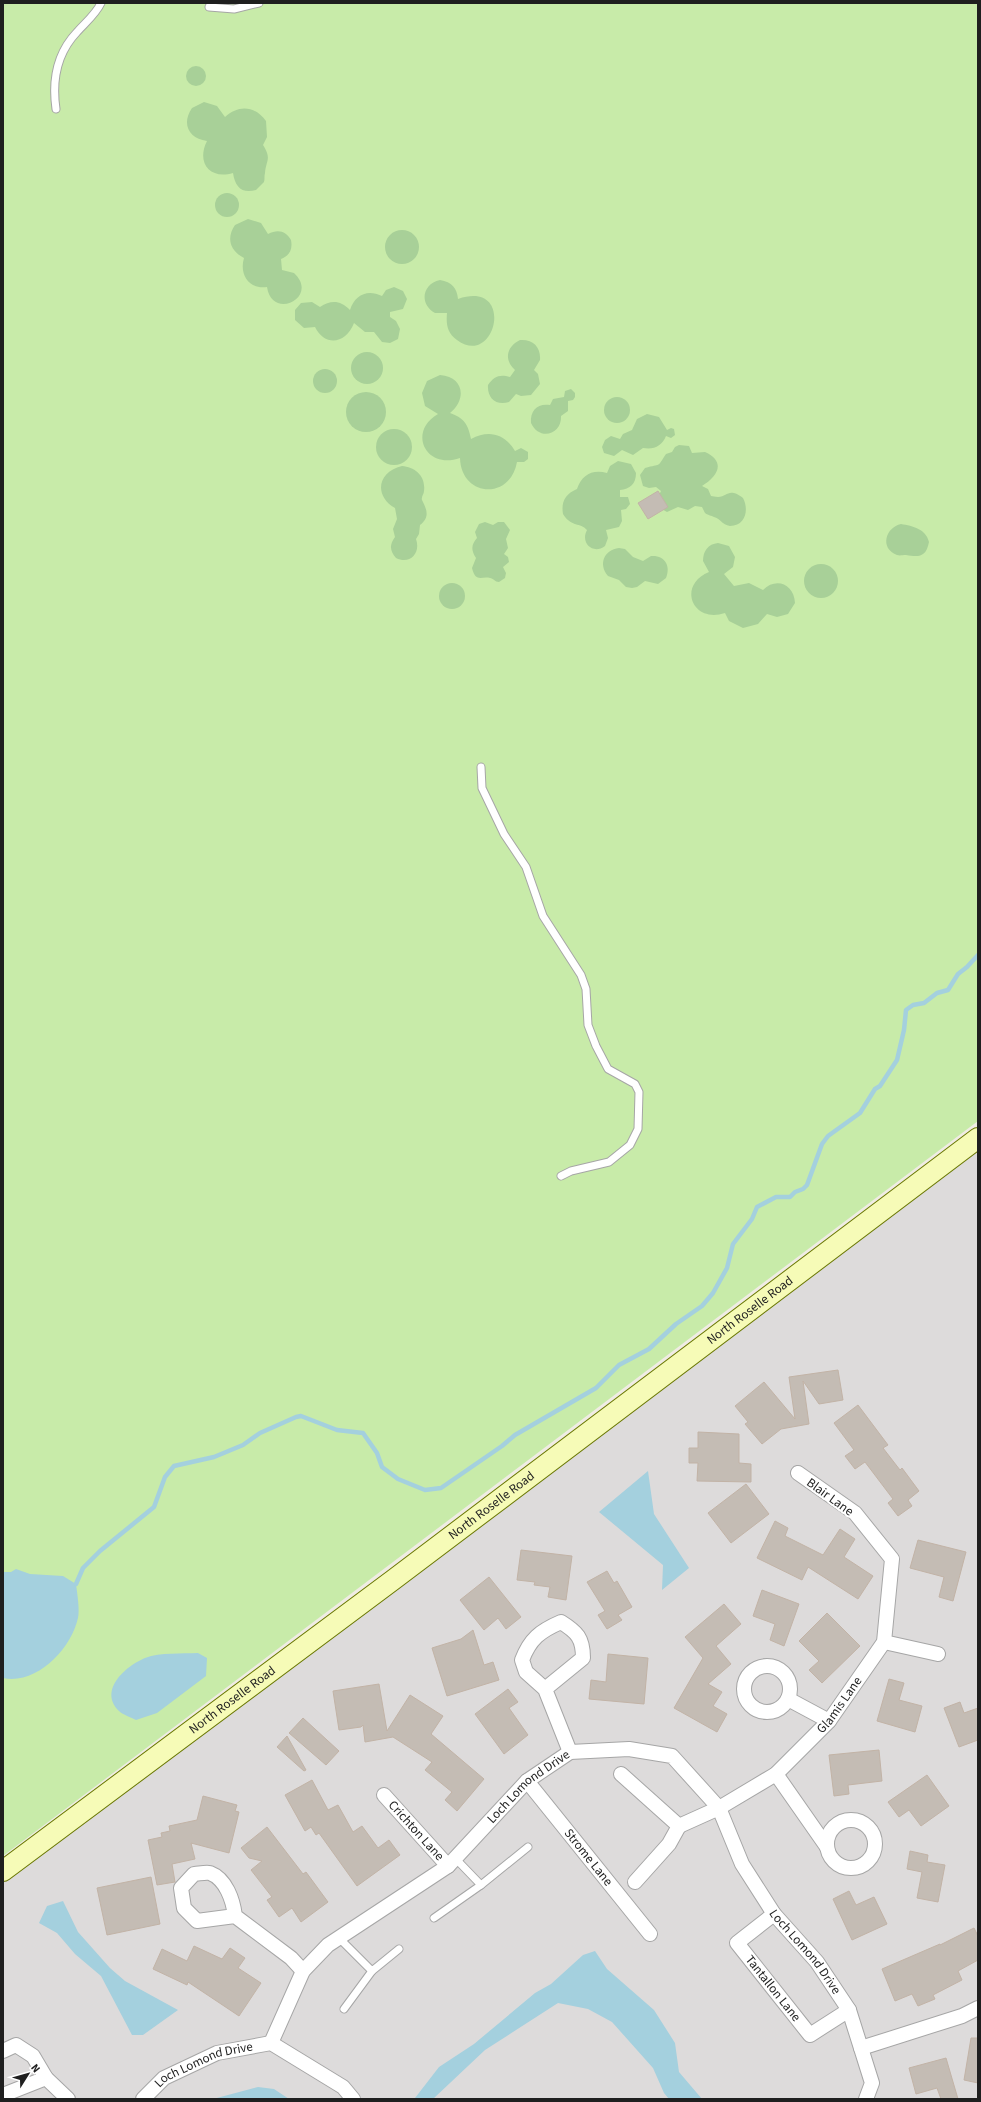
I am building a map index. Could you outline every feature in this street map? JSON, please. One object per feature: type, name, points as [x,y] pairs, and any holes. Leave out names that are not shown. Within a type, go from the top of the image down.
[{"type":"main road","name":"North Roselle Road","points":[[3,1871],[399,1575],[978,1138]]},
{"type":"street","name":"Blair Lane","points":[[798,1473],[855,1513],[892,1560]]},
{"type":"street","name":"Glamis Lane","points":[[679,1826],[719,1808],[776,1774],[830,1721],[884,1642],[892,1560]]},
{"type":"street","points":[[545,1689],[582,1658],[583,1646],[576,1631],[561,1622],[541,1631],[526,1648],[522,1660],[526,1672],[545,1689],[570,1752]]},
{"type":"street","points":[[884,1642],[938,1654]]},
{"type":"street","points":[[788,1699],[830,1721]]},
{"type":"street","name":"Loch Lomond Drive","points":[[272,2043],[303,1971],[328,1945],[452,1862],[527,1781],[570,1752],[629,1749],[672,1756],[719,1808],[742,1864],[774,1914],[817,1962],[849,2010],[872,2083],[866,2099]]},
{"type":"street","points":[[621,1774],[679,1826],[669,1844],[635,1882]]},
{"type":"street","points":[[776,1774],[827,1847]]},
{"type":"street","name":"Strome Lane","points":[[527,1781],[650,1934]]},
{"type":"street","name":"Crichton Lane","points":[[384,1795],[452,1862]]},
{"type":"street","name":"Tantallon Lane","points":[[774,1914],[737,1943],[810,2035],[849,2010]]},
{"type":"street","points":[[234,1916],[291,1958],[303,1971]]},
{"type":"street","points":[[861,2048],[962,2016],[978,2008]]},
{"type":"street","name":"Loch Lomond Drive","points":[[143,2099],[164,2078],[217,2053],[272,2043],[343,2087],[353,2099]]},
{"type":"street","points":[[3,2050],[16,2045],[33,2056],[46,2078],[68,2099]]},
{"type":"street","points":[[3,2096],[46,2078]]},
{"type":"lane","points":[[56,109],[55,81],[62,53],[67,44],[101,3]]},
{"type":"lane","points":[[208,8],[234,9],[259,3]]},
{"type":"lane","points":[[481,767],[482,788],[504,834],[526,867],[543,916],[581,975],[586,989],[588,1025],[596,1046],[611,1072],[635,1084],[639,1092],[638,1128],[630,1145],[609,1162],[571,1171],[561,1176]]},
{"type":"lane","points":[[434,1918],[481,1885],[528,1847]]},
{"type":"lane","points":[[452,1862],[481,1885]]},
{"type":"lane","points":[[338,1938],[372,1971]]},
{"type":"lane","points":[[344,2009],[372,1971],[399,1949]]},
{"type":"shaded area","points":[[978,1138],[978,2099],[3,2099],[3,1871]]},
{"type":"green space","points":[[3,3],[978,3],[978,1121],[3,1856]]},
{"type":"green space","points":[[196,66],[203,69],[206,76],[203,83],[196,86],[189,83],[186,76],[189,69]]},
{"type":"green space","points":[[204,102],[217,106],[225,117],[236,110],[247,108],[257,112],[266,121],[267,137],[263,145],[268,159],[264,182],[256,190],[243,190],[237,186],[233,173],[225,175],[212,172],[204,163],[203,156],[207,141],[201,140],[191,134],[187,125],[187,120],[192,108]]},
{"type":"green space","points":[[227,193],[236,196],[239,205],[236,214],[227,217],[218,214],[215,205],[218,196]]},
{"type":"green space","points":[[248,219],[261,223],[268,234],[278,231],[287,235],[291,240],[290,252],[281,259],[282,270],[294,273],[301,282],[301,290],[298,297],[292,302],[285,304],[277,303],[271,297],[267,287],[255,286],[247,280],[244,275],[244,258],[235,252],[230,239],[235,225]]},
{"type":"green space","points":[[402,230],[408,231],[414,235],[418,241],[418,253],[414,259],[408,263],[402,264],[396,263],[390,259],[386,253],[385,247],[386,241],[390,235],[396,231]]},
{"type":"green space","points":[[440,280],[448,282],[453,286],[458,299],[476,296],[488,301],[493,311],[494,323],[490,334],[482,343],[471,346],[457,340],[449,331],[447,313],[435,313],[426,305],[426,290],[434,282]]},
{"type":"green space","points":[[394,287],[403,291],[407,299],[403,309],[390,312],[390,317],[396,321],[400,329],[398,339],[390,343],[382,342],[374,332],[365,332],[354,323],[346,335],[341,339],[330,340],[324,338],[315,327],[304,328],[295,320],[295,310],[301,303],[312,302],[320,307],[328,303],[335,302],[343,304],[350,310],[358,297],[367,293],[382,296],[386,290]]},
{"type":"green space","points":[[520,340],[532,342],[538,348],[540,360],[534,370],[538,374],[540,384],[531,395],[521,396],[516,394],[509,402],[496,402],[489,394],[488,385],[498,376],[510,377],[515,370],[509,362],[508,354],[512,346]]},
{"type":"green space","points":[[364,352],[370,352],[379,356],[383,368],[379,380],[370,384],[364,384],[355,380],[351,371],[351,365],[355,356]]},
{"type":"green space","points":[[325,369],[334,372],[337,381],[334,390],[325,393],[316,390],[313,381],[316,372]]},
{"type":"green space","points":[[440,375],[454,380],[458,384],[461,395],[459,401],[450,413],[459,417],[465,422],[471,439],[484,434],[496,435],[511,445],[515,451],[521,448],[528,452],[528,459],[524,462],[517,462],[513,475],[505,483],[496,488],[486,489],[477,487],[468,481],[462,471],[460,458],[448,460],[438,459],[430,454],[425,447],[422,439],[424,430],[429,422],[438,414],[425,406],[422,393],[427,381]]},
{"type":"green space","points":[[571,389],[575,393],[575,397],[573,400],[568,401],[568,411],[561,416],[558,428],[544,434],[535,429],[531,423],[533,411],[538,406],[550,405],[553,399],[564,397],[565,391]]},
{"type":"green space","points":[[366,392],[380,398],[386,412],[380,426],[366,432],[352,426],[346,412],[352,398]]},
{"type":"green space","points":[[617,397],[626,401],[630,410],[626,419],[617,423],[608,419],[604,410],[608,401]]},
{"type":"green space","points":[[647,414],[659,417],[667,430],[671,428],[674,429],[675,435],[671,438],[666,436],[660,445],[654,448],[643,448],[633,455],[622,450],[614,456],[604,453],[602,447],[605,440],[611,436],[620,439],[623,434],[632,430],[637,419]]},
{"type":"green space","points":[[394,429],[404,432],[409,437],[412,447],[409,457],[404,462],[394,465],[384,462],[379,457],[376,447],[379,437],[384,432]]},
{"type":"green space","points":[[679,445],[689,446],[692,453],[705,452],[716,460],[718,465],[715,474],[702,486],[708,489],[711,496],[721,497],[729,493],[734,493],[743,498],[746,512],[740,523],[730,526],[727,525],[705,513],[702,507],[695,506],[688,510],[678,507],[667,512],[660,508],[658,497],[661,491],[656,487],[649,488],[643,486],[640,475],[645,468],[658,465],[666,454],[672,452],[675,447]]},
{"type":"green space","points":[[618,461],[631,464],[636,473],[634,483],[627,488],[620,490],[620,497],[628,497],[630,504],[626,509],[621,510],[622,521],[619,527],[606,530],[608,538],[605,546],[596,549],[592,548],[586,543],[585,535],[587,530],[570,521],[563,514],[563,502],[569,493],[577,489],[579,484],[588,474],[597,472],[607,473],[610,466]]},
{"type":"green space","points":[[402,466],[411,468],[419,473],[424,486],[422,499],[427,513],[425,519],[420,525],[419,534],[416,539],[416,553],[410,559],[406,560],[396,558],[392,553],[391,545],[395,537],[393,529],[397,519],[395,508],[388,503],[381,491],[383,479],[387,473]]},
{"type":"green space","points":[[485,522],[493,525],[498,522],[504,522],[510,530],[506,539],[508,548],[504,554],[508,557],[509,562],[503,567],[506,573],[505,578],[499,582],[491,578],[479,578],[475,576],[472,568],[476,558],[472,548],[477,538],[475,532],[479,524]]},
{"type":"green space","points":[[901,524],[914,527],[925,534],[929,542],[924,554],[914,556],[898,555],[891,552],[886,543],[888,533],[896,526]]},
{"type":"green space","points":[[718,543],[729,546],[735,557],[733,567],[724,574],[734,586],[749,583],[763,590],[768,586],[779,583],[788,587],[794,596],[795,603],[788,614],[777,617],[767,614],[758,624],[743,628],[729,621],[725,613],[714,615],[704,613],[697,608],[693,602],[691,594],[693,585],[699,578],[709,572],[703,561],[704,554],[709,546]]},
{"type":"green space","points":[[614,549],[625,549],[633,557],[643,561],[651,556],[660,557],[666,562],[668,569],[666,578],[658,584],[645,581],[637,587],[632,588],[626,587],[619,580],[608,576],[603,567],[604,558]]},
{"type":"green space","points":[[818,564],[824,564],[833,569],[837,575],[837,587],[833,593],[824,598],[818,598],[809,593],[804,584],[804,578],[809,569]]},
{"type":"green space","points":[[452,583],[462,586],[465,596],[462,606],[452,609],[442,606],[439,596],[442,586]]},
{"type":"water","points":[[648,1471],[654,1514],[689,1568],[662,1590],[663,1565],[599,1512]]},
{"type":"water","points":[[16,1569],[30,1574],[63,1576],[76,1584],[79,1615],[74,1630],[68,1641],[51,1662],[28,1676],[16,1679],[3,1678],[3,1572],[11,1572]]},
{"type":"water","points":[[198,1653],[207,1658],[206,1676],[157,1713],[136,1720],[119,1711],[113,1703],[113,1687],[117,1680],[130,1667],[138,1662],[151,1656]]},
{"type":"water","points":[[63,1901],[78,1932],[110,1968],[125,1981],[178,2010],[143,2035],[132,2035],[101,1976],[75,1954],[57,1933],[39,1923],[47,1906]]},
{"type":"water","points":[[595,1951],[607,1969],[654,2010],[675,2043],[679,2072],[702,2099],[669,2099],[664,2093],[653,2068],[612,2022],[588,2009],[558,2003],[485,2050],[433,2099],[415,2098],[439,2067],[474,2044],[535,1993],[551,1984],[583,1955]]},
{"type":"water","points":[[258,2087],[274,2089],[289,2099],[213,2099]]},
{"type":"building","points":[[658,491],[668,507],[648,519],[638,503]]},
{"type":"building","points":[[838,1370],[843,1400],[819,1404],[803,1381],[809,1424],[781,1429],[762,1444],[745,1424],[748,1422],[735,1406],[764,1382],[795,1419],[789,1377]]},
{"type":"building","points":[[858,1405],[888,1445],[883,1448],[900,1470],[902,1468],[919,1491],[908,1500],[912,1506],[898,1516],[888,1503],[893,1499],[865,1462],[855,1469],[845,1456],[854,1450],[834,1423]]},
{"type":"building","points":[[698,1432],[739,1434],[739,1463],[751,1464],[751,1482],[697,1481],[698,1463],[689,1463],[689,1448],[698,1448]]},
{"type":"building","points":[[746,1484],[769,1514],[731,1543],[708,1513]]},
{"type":"building","points":[[775,1521],[788,1528],[785,1536],[823,1555],[840,1529],[855,1539],[844,1557],[873,1576],[858,1599],[808,1567],[802,1580],[757,1558]]},
{"type":"building","points":[[918,1540],[966,1552],[953,1601],[939,1597],[944,1577],[910,1568]]},
{"type":"building","points":[[521,1550],[572,1556],[566,1600],[548,1597],[550,1587],[534,1585],[535,1582],[517,1580]]},
{"type":"building","points":[[607,1571],[614,1583],[617,1581],[632,1607],[618,1615],[622,1620],[607,1629],[598,1615],[605,1611],[587,1582]]},
{"type":"building","points":[[489,1577],[521,1617],[506,1629],[498,1618],[484,1630],[460,1600]]},
{"type":"building","points":[[762,1590],[799,1604],[784,1646],[770,1640],[775,1624],[753,1616]]},
{"type":"building","points":[[724,1604],[741,1624],[716,1646],[731,1664],[708,1684],[722,1692],[713,1706],[727,1714],[717,1732],[674,1708],[703,1658],[685,1637]]},
{"type":"building","points":[[827,1613],[860,1646],[822,1683],[809,1670],[819,1661],[799,1641]]},
{"type":"building","points":[[473,1630],[484,1665],[493,1662],[499,1680],[447,1696],[432,1648],[461,1639]]},
{"type":"building","points":[[608,1654],[648,1658],[644,1704],[589,1699],[591,1680],[606,1682]]},
{"type":"building","points":[[889,1679],[904,1683],[899,1700],[922,1706],[915,1732],[877,1721]]},
{"type":"building","points":[[379,1684],[387,1731],[410,1695],[443,1716],[431,1734],[484,1779],[457,1811],[445,1800],[452,1792],[425,1770],[432,1762],[393,1737],[365,1742],[363,1725],[361,1727],[339,1730],[333,1691]]},
{"type":"building","points":[[508,1689],[518,1702],[509,1708],[528,1735],[504,1754],[475,1714]]},
{"type":"building","points":[[960,1702],[964,1713],[978,1708],[978,1740],[959,1747],[944,1708]]},
{"type":"building","points":[[303,1718],[339,1751],[326,1765],[289,1733]]},
{"type":"building","points":[[287,1736],[306,1770],[304,1771],[277,1747]]},
{"type":"building","points":[[879,1750],[882,1781],[848,1785],[849,1794],[834,1796],[829,1755]]},
{"type":"building","points":[[927,1775],[949,1806],[921,1826],[909,1810],[899,1817],[888,1802]]},
{"type":"building","points":[[312,1780],[328,1810],[338,1805],[353,1832],[362,1826],[378,1848],[389,1840],[400,1855],[357,1886],[319,1833],[316,1835],[311,1827],[305,1831],[285,1795]]},
{"type":"building","points":[[203,1796],[237,1805],[235,1811],[239,1812],[229,1853],[191,1843],[195,1859],[172,1864],[175,1882],[157,1885],[148,1840],[162,1837],[161,1833],[170,1831],[169,1826],[197,1820]]},
{"type":"building","points":[[267,1827],[303,1874],[306,1872],[328,1902],[301,1922],[292,1908],[279,1917],[267,1900],[272,1897],[251,1870],[262,1861],[249,1858],[241,1848]]},
{"type":"building","points":[[910,1851],[928,1855],[927,1862],[945,1865],[938,1902],[917,1898],[922,1872],[907,1869]]},
{"type":"building","points":[[151,1877],[160,1924],[107,1935],[97,1888]]},
{"type":"building","points":[[849,1891],[856,1905],[874,1897],[887,1924],[852,1940],[833,1899]]},
{"type":"building","points":[[974,1928],[978,1936],[978,1960],[958,1971],[962,1980],[933,1995],[935,1999],[918,2006],[912,1994],[895,2001],[882,1969],[940,1945]]},
{"type":"building","points":[[194,1946],[222,1959],[230,1948],[245,1958],[238,1968],[261,1983],[239,2016],[188,1982],[187,1985],[153,1969],[162,1949],[187,1961]]},
{"type":"building","points":[[971,2038],[978,2038],[978,2083],[964,2080]]},
{"type":"building","points":[[946,2058],[958,2099],[941,2099],[937,2088],[916,2094],[909,2068]]},
{"type":"waterway","points":[[76,1584],[83,1568],[100,1551],[154,1507],[165,1477],[174,1466],[214,1457],[243,1445],[260,1433],[296,1417],[301,1416],[337,1430],[363,1433],[377,1453],[382,1467],[398,1479],[425,1490],[441,1488],[502,1446],[515,1435],[596,1388],[619,1365],[649,1349],[676,1324],[702,1306],[713,1293],[727,1268],[733,1244],[752,1219],[757,1207],[776,1197],[790,1197],[795,1192],[803,1189],[807,1185],[822,1144],[828,1136],[860,1113],[875,1089],[880,1086],[897,1060],[904,1030],[906,1010],[913,1005],[924,1003],[937,993],[948,990],[958,974],[978,955]]}]
